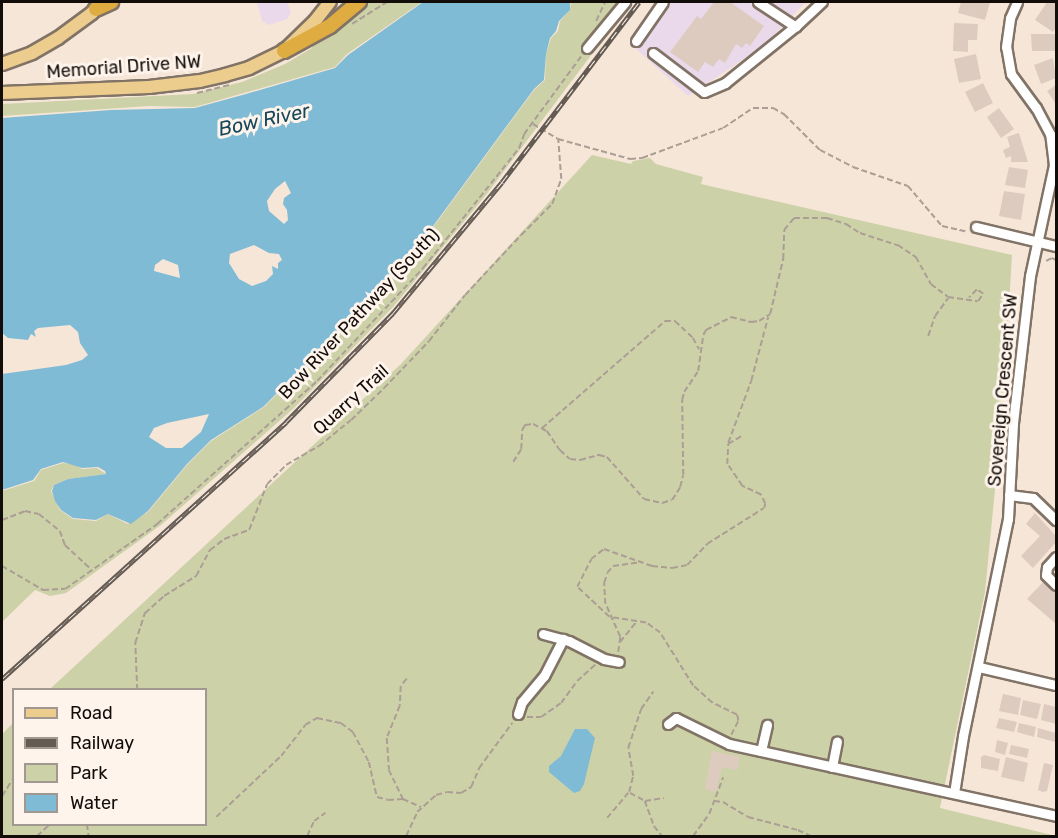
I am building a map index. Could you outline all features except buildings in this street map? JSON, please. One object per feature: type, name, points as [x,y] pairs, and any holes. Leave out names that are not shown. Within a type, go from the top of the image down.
[{"type":"highway","points":[[284,51],[330,26],[359,2]]},
{"type":"main road","name":"Memorial Drive NW","points":[[2,93],[149,87],[200,81],[249,68],[284,51],[315,21],[330,2]]},
{"type":"main road","name":"Memorial Drive NW","points":[[2,64],[49,44],[104,4]]},
{"type":"street","points":[[587,48],[625,2]]},
{"type":"street","points":[[636,41],[663,2]]},
{"type":"street","points":[[758,2],[796,27]]},
{"type":"street","points":[[653,53],[704,92],[725,82],[796,27],[822,2]]},
{"type":"street","name":"Sovereign Crescent SW","points":[[954,793],[963,736],[1008,519],[1013,423],[1037,241],[1054,165],[1050,134],[1036,108],[1011,74],[1006,47],[1010,18],[1017,2]]},
{"type":"street","points":[[976,227],[1056,246]]},
{"type":"street","points":[[1009,495],[1033,498],[1056,520]]},
{"type":"street","points":[[1056,557],[1047,567],[1046,575],[1056,585]]},
{"type":"street","points":[[543,634],[563,639],[604,659],[617,662]]},
{"type":"street","points":[[518,714],[522,702],[544,676],[563,639]]},
{"type":"street","points":[[979,667],[1056,685]]},
{"type":"street","points":[[668,724],[676,718],[729,744],[1056,816]]},
{"type":"street","points":[[761,751],[767,725]]},
{"type":"street","points":[[832,767],[837,741]]},
{"type":"path","points":[[594,26],[605,2]]},
{"type":"path","name":"Bow River Pathway (South)","points":[[2,566],[34,586],[49,591],[65,589],[158,524],[317,381],[423,268],[519,148],[532,123],[587,48]]},
{"type":"path","points":[[532,123],[558,139],[619,157],[642,158],[723,128],[753,108],[773,108],[784,114],[806,138],[835,159],[908,186],[942,226],[970,232],[976,227]]},
{"type":"path","name":"Quarry Trail","points":[[138,688],[135,643],[145,613],[164,596],[196,576],[210,550],[224,539],[249,530],[267,484],[286,465],[319,446],[368,404],[415,358],[465,295],[552,204],[561,179],[558,139]]},
{"type":"path","points":[[729,744],[732,731],[738,721],[737,715],[704,696],[683,673],[670,646],[652,625],[609,617],[579,592],[578,582],[582,573],[591,559],[604,549],[642,562],[672,568],[687,565],[707,544],[764,508],[761,495],[742,486],[729,471],[725,456],[739,418],[770,314],[783,260],[784,230],[790,221],[800,217],[837,220],[860,233],[876,236],[903,248],[916,257],[931,284],[948,297],[978,301],[983,294],[976,290],[969,298]]},
{"type":"path","points":[[1046,261],[1052,258],[1056,260]]},
{"type":"path","points":[[928,336],[940,308],[948,297]]},
{"type":"path","points":[[513,462],[521,449],[523,427],[533,424],[542,428],[570,459],[580,460],[598,454],[607,457],[644,499],[667,503],[676,495],[683,475],[682,400],[684,392],[698,371],[700,350],[706,330],[730,317],[752,322],[759,321],[770,314]]},
{"type":"path","points":[[542,428],[656,326],[665,321],[675,321],[693,338],[700,350]]},
{"type":"path","points":[[728,444],[742,436]]},
{"type":"path","points":[[2,520],[25,511],[39,514],[60,531],[65,545],[92,570]]},
{"type":"path","points":[[620,642],[609,617],[603,593],[607,573],[613,566],[642,562]]},
{"type":"path","points":[[617,662],[620,642],[636,622]]},
{"type":"path","points":[[406,837],[411,822],[422,807],[436,795],[447,792],[461,793],[471,787],[479,768],[518,714],[528,718],[541,717],[561,703],[577,681],[604,659]]},
{"type":"path","points":[[403,799],[389,770],[387,738],[400,706],[401,686],[407,679]]},
{"type":"path","points":[[607,818],[629,792],[633,776],[628,748],[641,709],[653,692]]},
{"type":"path","points":[[216,817],[280,756],[305,724],[316,718],[341,723],[353,732],[369,762],[377,797],[388,800],[403,799],[422,807]]},
{"type":"path","points":[[693,837],[709,814],[723,778]]},
{"type":"path","points":[[2,796],[12,780]]},
{"type":"path","points":[[629,792],[645,801],[664,798]]},
{"type":"path","points":[[645,801],[654,826],[662,837]]},
{"type":"path","points":[[714,801],[723,802],[756,820],[798,830],[811,837]]},
{"type":"path","points":[[307,837],[314,821],[325,813]]},
{"type":"path","points":[[37,837],[49,826]]},
{"type":"shaded area","points":[[257,2],[287,2],[291,12],[287,19],[269,25],[262,21]]},
{"type":"shaded area","points":[[665,2],[806,2],[762,47],[688,96],[635,48]]},
{"type":"green space","points":[[367,2],[422,2],[347,54],[335,67],[195,107],[149,106],[2,116],[2,104],[193,94],[242,82],[285,64],[312,48],[315,41]]},
{"type":"green space","points":[[571,2],[631,2],[486,195],[393,307],[294,408],[161,525],[66,593],[50,596],[35,590],[2,622],[2,491],[34,481],[41,470],[63,463],[74,464],[82,469],[97,468],[106,474],[68,479],[54,485],[51,491],[60,510],[73,519],[96,521],[108,514],[128,524],[148,512],[187,465],[211,441],[264,407],[277,394],[283,393],[414,253],[534,90],[545,80],[546,54],[551,38],[558,31],[560,21],[570,10]]},
{"type":"green space","points":[[592,155],[631,164],[633,161],[650,158],[656,164],[703,177],[701,184],[1012,255],[1008,323],[1011,356],[1002,417],[985,592],[940,808],[1056,836],[2,836],[2,734],[12,724],[12,826],[207,826],[207,688],[51,688],[401,364]]},
{"type":"water","name":"Bow River","points":[[423,2],[570,2],[570,10],[559,21],[556,31],[550,38],[544,80],[534,89],[414,252],[282,393],[277,393],[263,407],[211,440],[187,464],[148,511],[131,524],[108,514],[96,520],[73,518],[61,510],[52,491],[54,485],[68,479],[106,474],[98,467],[82,468],[63,462],[41,469],[33,480],[2,490],[2,374],[66,365],[82,360],[88,355],[80,343],[78,332],[70,325],[38,328],[34,331],[36,337],[31,334],[28,340],[8,338],[2,333],[2,118],[111,110],[195,108],[335,68],[348,55]],"holes":[[[285,181],[291,193],[284,198],[283,204],[287,210],[288,220],[284,224],[269,211],[267,201],[275,189]],[[254,245],[269,253],[279,254],[282,260],[278,263],[278,269],[272,266],[273,274],[266,281],[252,286],[239,279],[229,263],[230,254]],[[163,259],[178,265],[180,278],[154,271],[155,265]],[[209,414],[201,432],[182,448],[166,448],[149,437],[154,428]]]},
{"type":"water","points":[[575,729],[587,729],[595,738],[584,784],[580,791],[574,793],[549,772],[549,766],[561,756]]},
{"type":"railway","points":[[2,679],[286,422],[393,313],[502,182],[639,2]]}]
